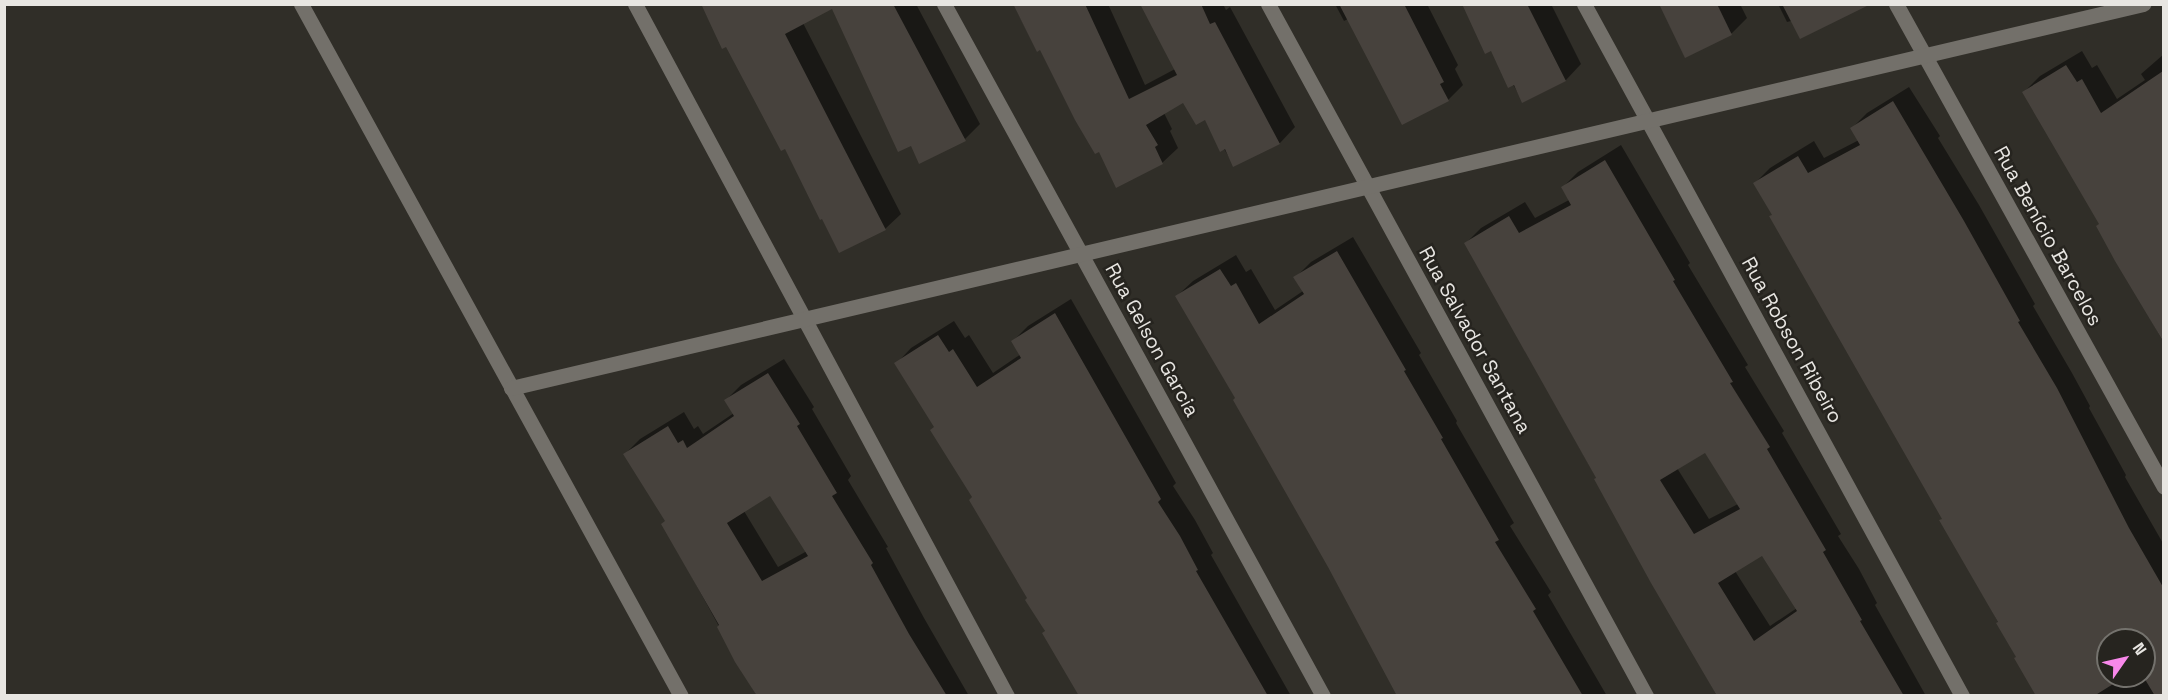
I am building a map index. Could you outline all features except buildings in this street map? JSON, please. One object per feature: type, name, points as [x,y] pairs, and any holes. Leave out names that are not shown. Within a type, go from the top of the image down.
[{"type":"street","points":[[302,4],[681,696]]},
{"type":"street","points":[[635,4],[1007,696]]},
{"type":"street","name":"Rua Gelson Garcia","points":[[944,4],[1323,696]]},
{"type":"street","name":"Rua Salvador Santana","points":[[1268,4],[1646,696]]},
{"type":"street","name":"Rua Robson Ribeiro","points":[[1584,4],[1962,696]]},
{"type":"street","name":"Rua Benício Barcelos","points":[[1896,4],[2163,487]]},
{"type":"street","points":[[511,388],[2144,4]]}]
